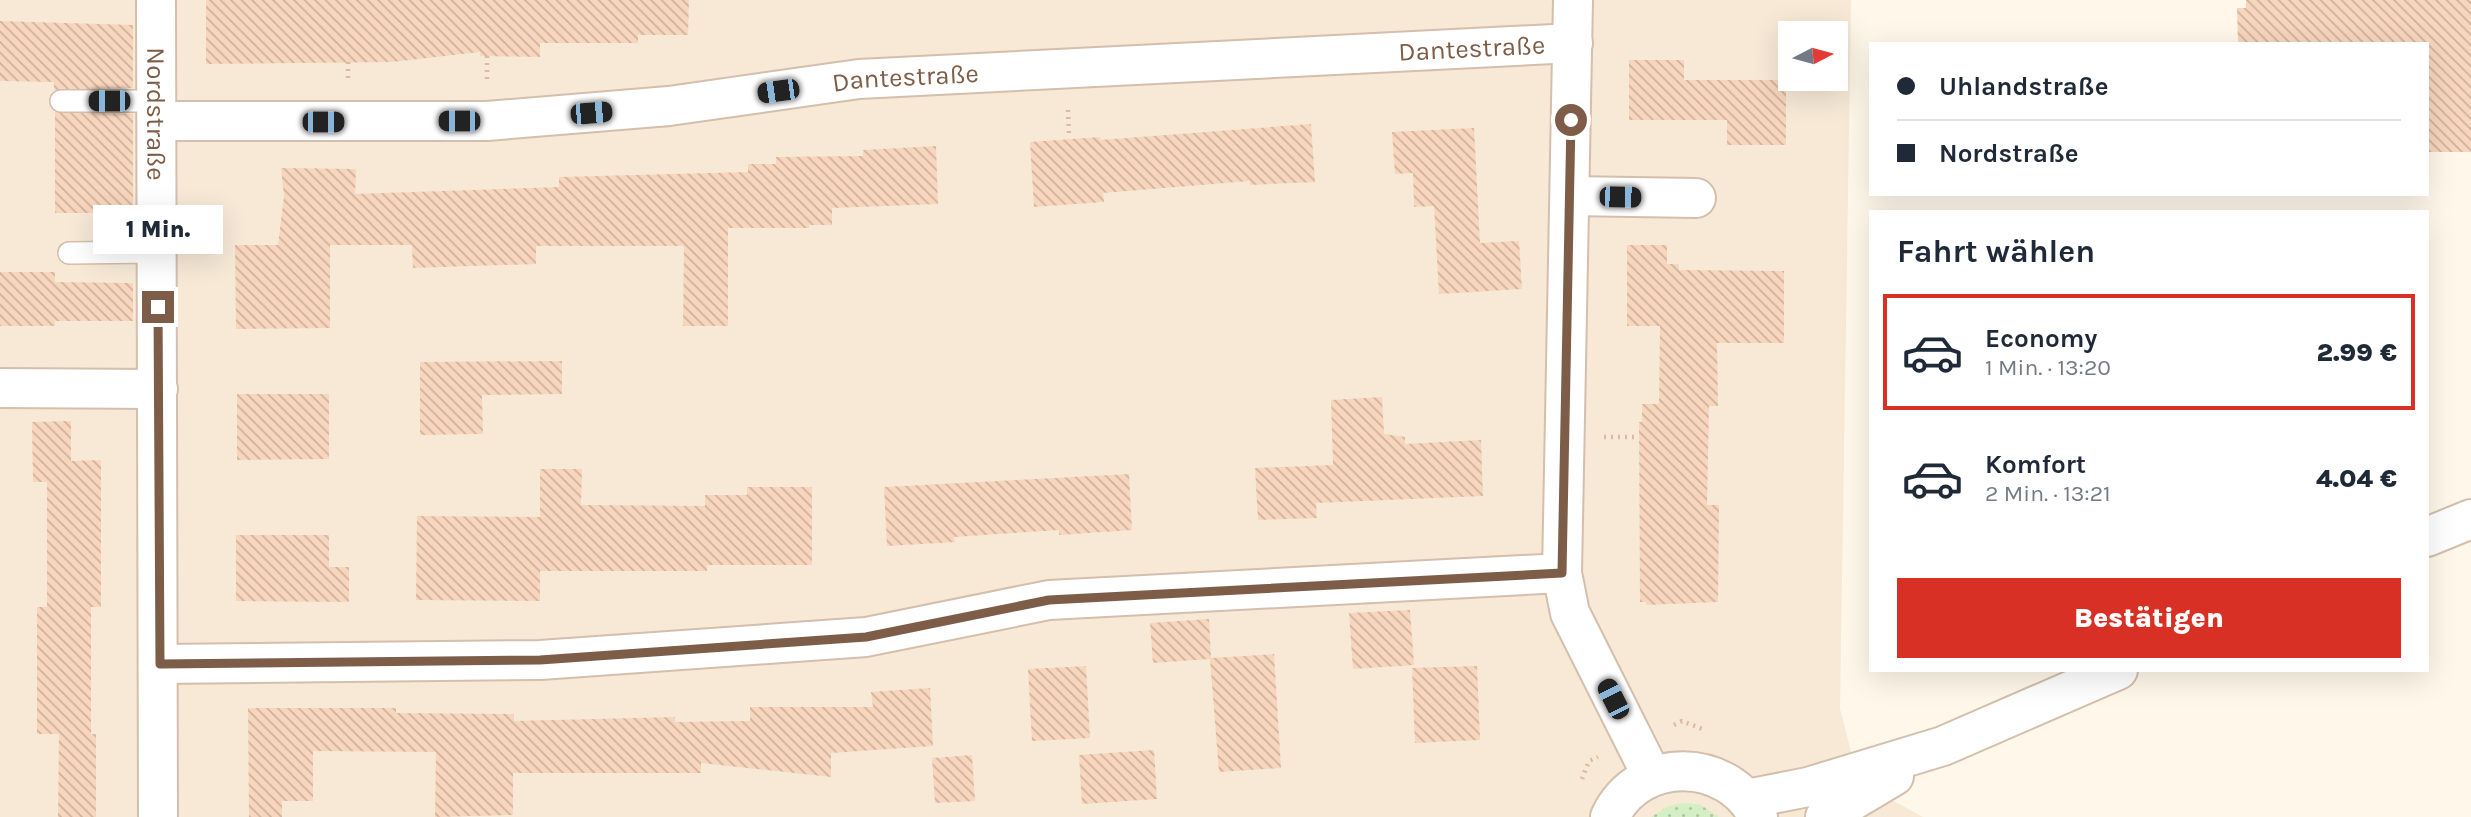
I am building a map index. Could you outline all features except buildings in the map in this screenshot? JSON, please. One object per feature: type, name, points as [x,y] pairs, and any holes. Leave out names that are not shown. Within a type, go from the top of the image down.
[{"type":"street","name":"Nordstraße","points":[[156,0],[160,664],[158,817]]},
{"type":"street","points":[[1573,0],[1562,573],[1570,613],[1652,776]]},
{"type":"street","name":"Dantestraße","points":[[157,111],[487,121],[669,106],[859,79],[1573,43]]},
{"type":"street","points":[[1570,196],[1696,198]]},
{"type":"street","points":[[0,388],[158,389]]},
{"type":"street","points":[[2429,536],[2471,519]]},
{"type":"street","points":[[160,664],[540,660],[866,637],[1049,600],[1562,573]]},
{"type":"street","points":[[1610,817],[1631,788],[1652,776],[1677,770],[1703,772],[1727,782],[1753,808],[1808,787],[1943,746],[2113,672]]},
{"type":"street","points":[[1825,817],[1943,746]]},
{"type":"lane","points":[[61,101],[157,111]]},
{"type":"lane","points":[[69,253],[157,252]]},
{"type":"path","points":[[1580,786],[1589,761],[1682,721],[1717,734]]},
{"type":"shaded area","points":[[0,0],[1851,0],[1840,709],[1859,782],[1923,817],[0,817]]},
{"type":"green space","points":[[1685,803],[1701,805],[1719,817],[1651,817],[1669,806]]},
{"type":"route","points":[[158,307],[160,664],[219,666],[540,660],[866,637],[1049,600],[1562,573],[1571,120]]}]
